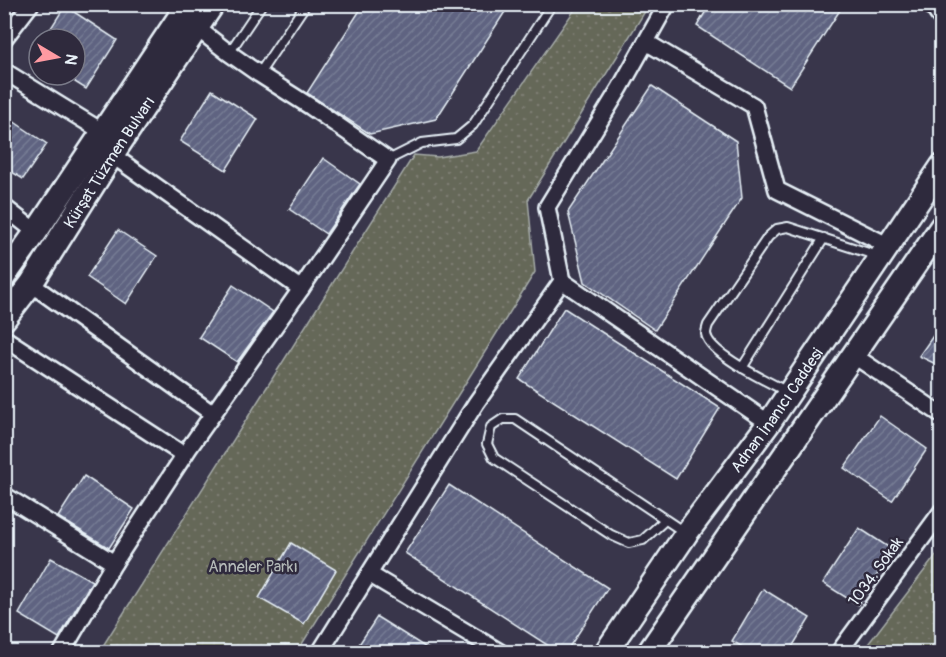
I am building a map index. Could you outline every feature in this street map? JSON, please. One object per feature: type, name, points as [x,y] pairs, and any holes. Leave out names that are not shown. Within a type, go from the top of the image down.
[{"type":"main road","name":"Kürşat Tüzmen Bulvarı","points":[[4,277],[188,4]]},
{"type":"main road","name":"Kürşat Tüzmen Bulvarı","points":[[4,319],[31,284],[112,155],[213,4]]},
{"type":"main road","points":[[935,4],[942,14]]},
{"type":"main road","name":"Adnan İnanıcı Caddesi","points":[[606,652],[686,534],[769,423],[942,166]]},
{"type":"main road","name":"Adnan İnanıcı Caddesi","points":[[649,652],[942,226]]},
{"type":"street","points":[[4,39],[31,4]]},
{"type":"street","points":[[667,4],[620,88],[547,207],[562,281],[769,423]]},
{"type":"street","points":[[62,652],[114,563],[184,455],[301,289],[388,160],[259,74],[197,28]]},
{"type":"street","points":[[646,42],[754,106],[777,190],[883,251]]},
{"type":"street","points":[[4,71],[103,132]]},
{"type":"street","points":[[112,155],[301,289]]},
{"type":"street","points":[[4,207],[36,232]]},
{"type":"street","points":[[320,652],[476,403],[562,281]]},
{"type":"street","points":[[31,284],[213,414]]},
{"type":"street","points":[[4,338],[184,455]]},
{"type":"street","points":[[853,355],[942,415]]},
{"type":"street","points":[[4,495],[114,563]]},
{"type":"street","name":"1034. Sokak","points":[[839,652],[942,511]]},
{"type":"street","points":[[369,574],[500,652]]},
{"type":"lane","points":[[229,53],[262,4]]},
{"type":"lane","points":[[259,74],[306,4]]},
{"type":"lane","points":[[388,160],[422,143],[456,139],[473,125],[552,4]]},
{"type":"lane","points":[[789,393],[742,368],[714,348],[706,335],[708,325],[768,237],[777,229],[788,227],[824,238],[883,251]]},
{"type":"lane","points":[[742,368],[824,238]]},
{"type":"lane","points":[[665,520],[643,540],[629,543],[611,536],[494,458],[487,444],[491,428],[503,419],[515,419],[686,534]]},
{"type":"green space","name":"Anneler Parkı","points":[[578,5],[649,5],[528,200],[535,272],[297,652],[99,652],[414,155],[438,157],[476,151]]},
{"type":"green space","points":[[941,549],[941,652],[862,652]]},
{"type":"building","points":[[364,4],[510,4],[436,119],[370,134],[307,93]]},
{"type":"building","points":[[710,4],[844,4],[790,87],[697,26]]},
{"type":"building","points":[[65,6],[117,40],[86,89],[83,87],[87,87],[87,27],[52,27]]},
{"type":"building","points":[[652,86],[736,141],[742,198],[655,330],[585,282],[568,212]]},
{"type":"building","points":[[212,90],[258,119],[226,170],[180,141]]},
{"type":"building","points":[[4,115],[47,144],[23,179],[4,167]]},
{"type":"building","points":[[323,158],[360,184],[326,234],[289,209]]},
{"type":"building","points":[[118,230],[157,256],[126,304],[87,277]]},
{"type":"building","points":[[233,285],[273,312],[237,362],[199,337]]},
{"type":"building","points":[[564,308],[720,408],[676,479],[519,379]]},
{"type":"building","points":[[942,323],[942,367],[919,356]]},
{"type":"building","points":[[880,416],[927,449],[892,501],[844,468]]},
{"type":"building","points":[[84,476],[134,509],[109,548],[58,517]]},
{"type":"building","points":[[449,485],[608,588],[566,652],[558,652],[405,553]]},
{"type":"building","points":[[859,528],[893,550],[858,605],[823,583]]},
{"type":"building","points":[[291,543],[336,570],[304,624],[259,598]]},
{"type":"building","points":[[51,558],[92,581],[59,638],[19,614]]},
{"type":"building","points":[[763,589],[810,618],[789,652],[751,652],[732,641]]},
{"type":"building","points":[[377,617],[433,652],[354,652]]}]
